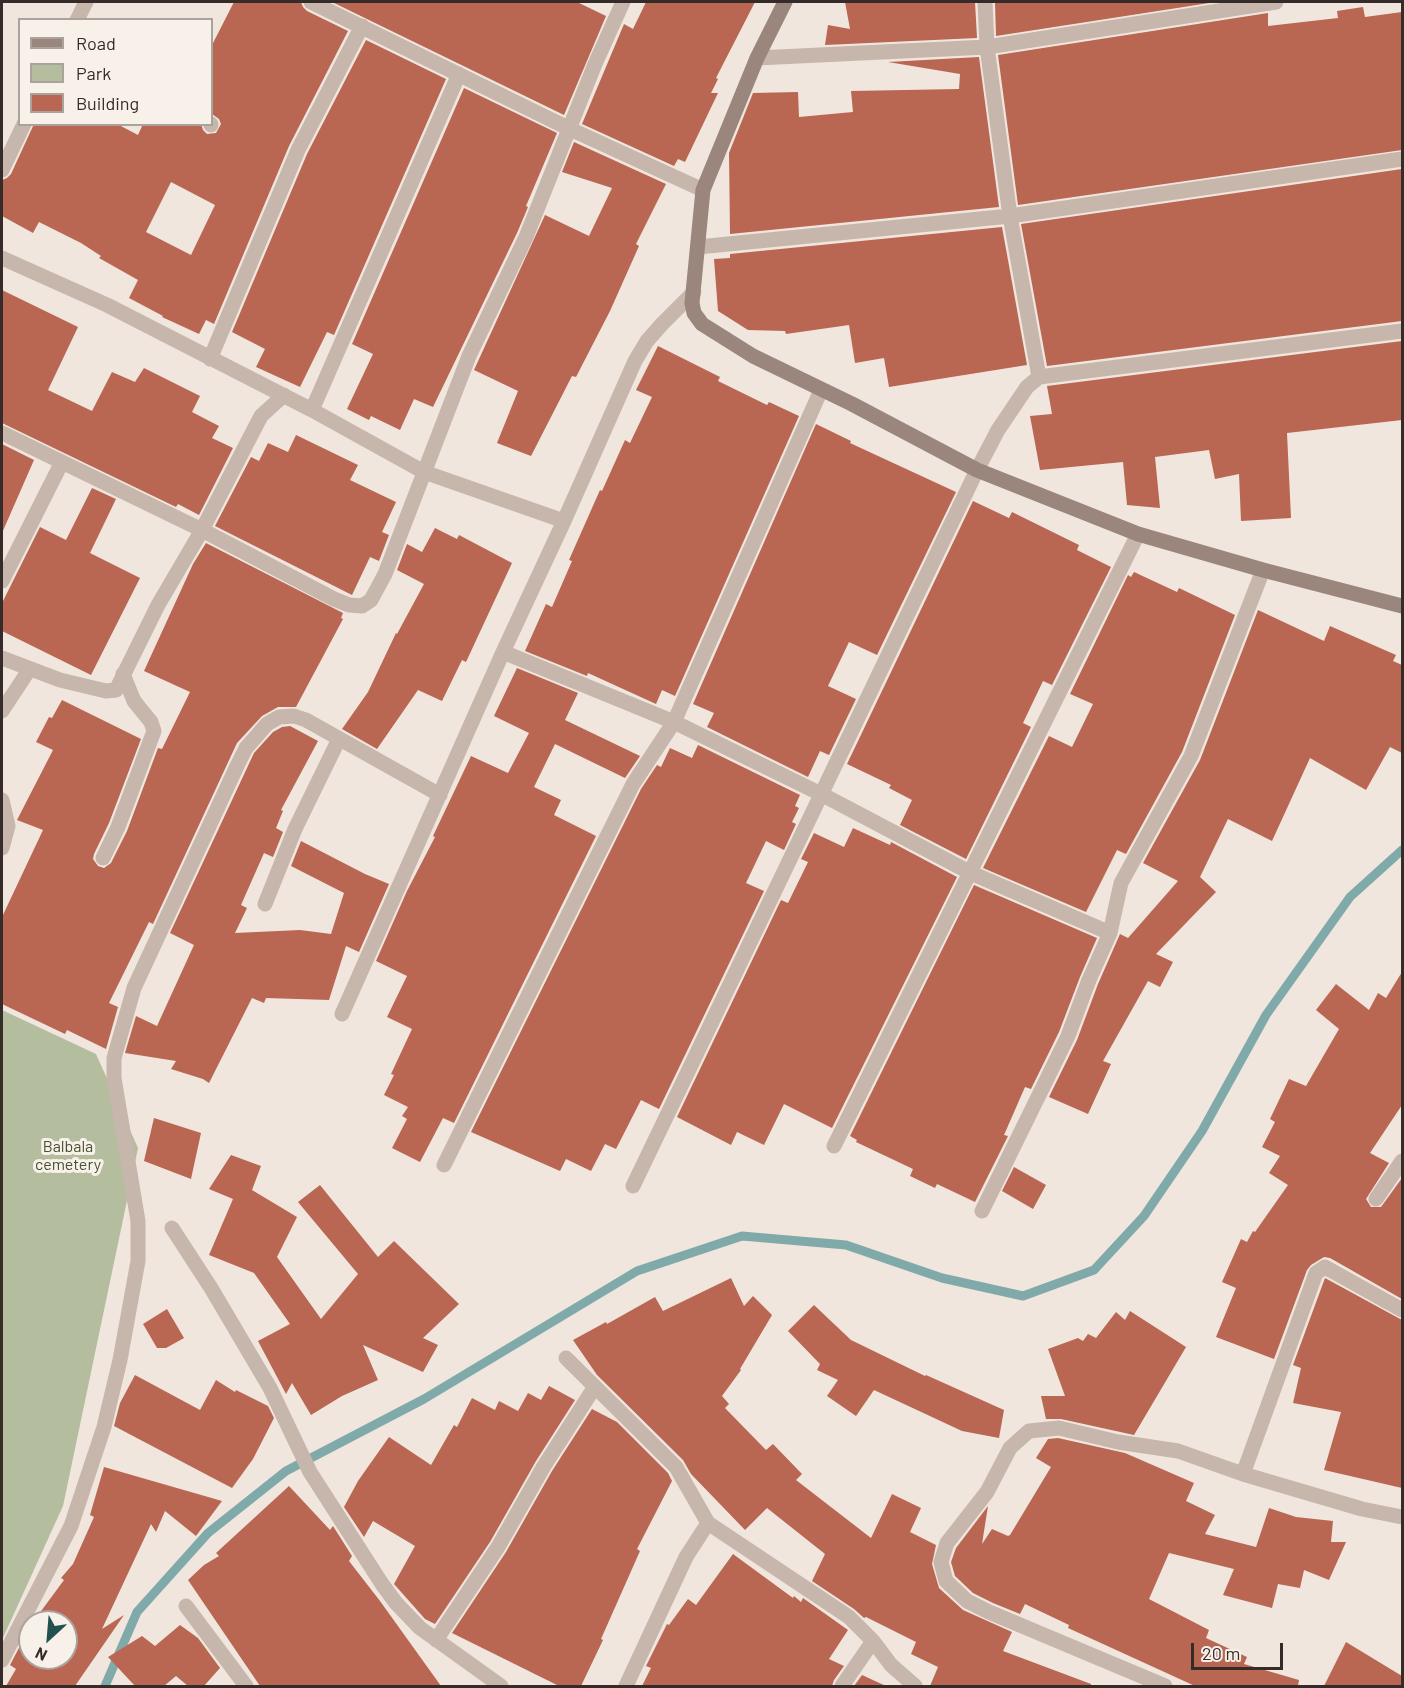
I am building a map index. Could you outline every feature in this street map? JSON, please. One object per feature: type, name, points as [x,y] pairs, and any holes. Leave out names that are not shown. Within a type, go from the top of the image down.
[{"type":"street","points":[[78,18],[86,2]]},
{"type":"street","points":[[311,2],[570,129],[703,190]]},
{"type":"street","points":[[2,433],[202,530],[334,599],[349,605],[362,606],[371,600],[378,589],[469,356],[526,237],[595,64],[623,2]]},
{"type":"street","points":[[785,2],[757,58],[703,190],[692,303],[694,313],[702,324],[753,356],[977,470],[1138,534],[1263,570],[1402,606]]},
{"type":"street","points":[[985,2],[987,47],[1010,216],[1040,377]]},
{"type":"street","points":[[757,58],[987,47],[1276,2]]},
{"type":"street","points":[[210,359],[298,150],[362,26]]},
{"type":"street","points":[[312,410],[459,74]]},
{"type":"street","points":[[2,170],[23,126]]},
{"type":"street","points":[[698,247],[1010,216],[1402,159]]},
{"type":"street","points":[[2,258],[107,305],[284,395],[424,471],[564,521]]},
{"type":"street","points":[[342,1014],[635,361],[647,341],[694,292]]},
{"type":"street","points":[[633,1186],[977,470],[998,430],[1027,387],[1040,377],[1402,331]]},
{"type":"street","points":[[444,1165],[633,784],[674,722],[821,390]]},
{"type":"street","points":[[2,658],[60,681],[111,692],[116,690],[158,605],[202,530],[261,416],[284,395]]},
{"type":"street","points":[[2,582],[62,462]]},
{"type":"street","points":[[834,1146],[1138,534]]},
{"type":"street","points":[[982,1211],[1068,1036],[1110,933],[1121,884],[1191,756],[1263,570]]},
{"type":"street","points":[[503,652],[674,722],[820,794],[971,873],[1110,933]]},
{"type":"street","points":[[2,711],[29,670]]},
{"type":"street","points":[[103,858],[118,827],[154,731],[151,722],[134,701],[123,674]]},
{"type":"street","points":[[2,1660],[71,1526],[104,1427],[120,1360],[138,1261],[138,1221],[114,1078],[114,1058],[134,988],[246,748],[258,733],[279,717],[294,716],[441,795]]},
{"type":"street","points":[[264,904],[295,829],[339,739]]},
{"type":"street","points":[[2,800],[8,826],[2,848]]},
{"type":"street","points":[[1376,1199],[1402,1163]]},
{"type":"street","points":[[172,1228],[211,1288],[270,1388],[310,1472],[382,1584],[414,1622],[501,1686]]},
{"type":"street","points":[[1244,1474],[1316,1273],[1325,1267],[1402,1310]]},
{"type":"street","points":[[566,1358],[676,1467],[708,1523],[849,1617],[873,1641],[891,1665],[915,1686]]},
{"type":"street","points":[[436,1640],[498,1547],[544,1466],[594,1388]]},
{"type":"street","points":[[1165,1686],[1008,1621],[967,1601],[946,1581],[941,1562],[947,1543],[987,1492],[1010,1448],[1029,1431],[1059,1428],[1118,1442],[1178,1452],[1362,1509],[1402,1518]]},
{"type":"street","points":[[626,1686],[686,1557],[708,1523]]},
{"type":"street","points":[[186,1606],[246,1686]]},
{"type":"street","points":[[842,1686],[873,1641]]},
{"type":"green space","name":"Balbala cemetery","points":[[2,1010],[96,1054],[138,1148],[63,1506],[2,1640]]},
{"type":"building","points":[[234,2],[301,2],[307,11],[348,31],[289,146],[214,324],[206,320],[199,334],[162,317],[129,298],[138,280],[99,258],[101,256],[81,243],[39,222],[33,233],[2,216],[2,180],[11,174],[33,126],[121,126],[138,135],[142,126],[202,126],[207,134],[216,133],[221,124],[213,115],[213,43]],"holes":[[[171,182],[215,205],[191,255],[146,232]]]},
{"type":"building","points":[[332,2],[577,2],[606,16],[564,115]]},
{"type":"building","points":[[646,2],[755,2],[716,78],[718,79],[711,93],[718,93],[685,162],[678,159],[674,166],[582,124],[624,24],[633,29]]},
{"type":"building","points":[[845,2],[975,2],[977,38],[825,45],[828,25],[850,29]]},
{"type":"building","points":[[995,2],[1216,2],[996,36]]},
{"type":"building","points":[[1363,7],[1365,17],[1402,12],[1402,150],[1018,205],[998,55],[1268,13],[1268,26],[1338,18],[1337,11]]},
{"type":"building","points":[[366,40],[446,79],[334,335],[327,332],[300,387],[256,367],[265,349],[232,332],[307,154]]},
{"type":"building","points":[[979,57],[999,207],[730,234],[729,153],[753,93],[798,92],[799,117],[853,112],[851,91],[959,89],[960,74],[888,62]]},
{"type":"building","points":[[464,88],[557,133],[517,233],[433,407],[414,399],[400,430],[371,416],[369,420],[347,409],[373,354],[352,344]]},
{"type":"building","points":[[574,142],[666,184],[636,244],[639,246],[610,311],[576,377],[572,376],[531,456],[497,443],[518,391],[474,370],[545,215],[589,236],[612,188],[562,172]]},
{"type":"building","points":[[1402,169],[1402,321],[1047,366],[1021,224]]},
{"type":"building","points":[[1002,227],[1027,365],[889,387],[884,358],[855,363],[849,325],[786,334],[785,331],[748,330],[718,311],[714,259],[730,258],[730,254]]},
{"type":"building","points":[[2,290],[78,327],[48,390],[92,411],[112,372],[135,382],[144,368],[200,396],[192,412],[219,426],[212,438],[233,448],[199,515],[178,504],[176,507],[2,423]]},
{"type":"building","points":[[1402,341],[1402,420],[1287,433],[1291,518],[1241,521],[1239,474],[1215,479],[1209,450],[1155,457],[1160,508],[1127,505],[1123,462],[1040,470],[1030,416],[1052,414],[1047,386]]},
{"type":"building","points":[[658,346],[720,377],[718,381],[767,405],[769,402],[799,416],[675,696],[662,690],[656,704],[588,673],[587,676],[525,651],[546,604],[552,607],[572,561],[569,560],[625,440],[630,443],[652,397],[636,390]]},
{"type":"building","points":[[816,424],[851,441],[850,443],[956,492],[877,655],[849,642],[828,686],[856,699],[829,755],[820,751],[808,777],[707,727],[714,713],[693,704]]},
{"type":"building","points":[[296,435],[358,465],[350,480],[396,502],[382,532],[389,535],[379,561],[370,557],[352,595],[215,526],[251,457],[259,461],[268,443],[288,452]]},
{"type":"building","points":[[2,444],[34,460],[2,533]]},
{"type":"building","points":[[92,488],[116,499],[90,553],[140,578],[91,675],[2,631],[2,603],[40,527],[66,540]]},
{"type":"building","points":[[973,501],[1009,518],[1012,512],[1079,545],[1077,550],[1111,567],[1052,685],[1043,681],[1023,723],[1031,727],[966,859],[900,825],[912,800],[889,788],[891,785],[847,764]]},
{"type":"building","points":[[435,528],[457,539],[459,535],[512,563],[466,662],[462,660],[442,701],[418,690],[377,749],[342,729],[368,692],[396,633],[424,584],[397,570],[407,544],[422,552]]},
{"type":"building","points":[[206,543],[343,613],[341,618],[343,619],[296,707],[278,707],[262,716],[237,743],[153,924],[149,922],[109,1003],[118,1007],[106,1049],[67,1030],[65,1034],[2,1004],[2,917],[43,830],[17,820],[53,750],[36,742],[49,717],[52,718],[62,700],[141,739],[109,823],[94,854],[93,859],[98,866],[104,868],[111,863],[127,831],[158,748],[162,749],[190,692],[144,671],[193,564]]},
{"type":"building","points":[[1134,572],[1177,592],[1179,588],[1235,615],[1182,752],[1126,854],[1117,850],[1086,912],[983,868],[1049,736],[1072,747],[1093,704],[1070,694],[1128,575],[1131,577]]},
{"type":"building","points":[[1258,610],[1324,641],[1330,626],[1396,655],[1393,661],[1402,665],[1402,753],[1390,747],[1366,790],[1310,758],[1272,841],[1228,819],[1200,877],[1216,892],[1156,954],[1173,962],[1160,987],[1148,981],[1103,1061],[1111,1064],[1088,1114],[1049,1097],[1077,1040],[1120,934],[1128,938],[1178,881],[1143,863],[1200,760]]},
{"type":"building","points":[[517,668],[578,693],[565,720],[640,756],[625,778],[555,744],[534,787],[561,800],[554,815],[596,836],[454,1123],[443,1118],[420,1162],[392,1148],[407,1119],[402,1116],[408,1107],[384,1095],[412,1029],[387,1017],[407,976],[376,961],[471,756],[508,773],[529,733],[494,716]]},
{"type":"building","points":[[290,726],[318,741],[281,810],[283,811],[276,828],[283,832],[273,857],[264,853],[241,905],[247,908],[235,933],[300,930],[331,934],[344,893],[291,866],[301,841],[389,884],[359,952],[346,946],[329,1000],[266,998],[264,1003],[252,998],[209,1083],[171,1069],[176,1061],[125,1053],[136,1016],[157,1026],[194,945],[170,933],[254,753],[273,732]]},
{"type":"building","points":[[698,745],[800,795],[795,806],[799,808],[792,822],[796,824],[784,850],[766,841],[746,883],[764,891],[659,1109],[641,1100],[616,1149],[605,1144],[591,1171],[566,1159],[560,1171],[471,1132],[641,789],[657,765],[661,767],[670,748],[692,758]]},
{"type":"building","points":[[853,828],[890,845],[891,842],[957,877],[832,1128],[784,1104],[764,1145],[737,1132],[731,1145],[677,1117],[781,900],[788,903],[808,862],[801,859],[814,833],[844,847]]},
{"type":"building","points":[[974,885],[1097,938],[1059,1032],[1031,1089],[1025,1087],[1004,1135],[1008,1136],[975,1202],[937,1184],[935,1188],[910,1176],[913,1169],[856,1142],[857,1140],[850,1136]]},
{"type":"building","points":[[1402,972],[1402,1105],[1370,1153],[1389,1163],[1366,1199],[1371,1207],[1381,1207],[1402,1178],[1402,1299],[1330,1258],[1324,1257],[1307,1270],[1274,1359],[1216,1337],[1236,1288],[1222,1282],[1241,1239],[1247,1242],[1288,1185],[1269,1173],[1280,1156],[1262,1147],[1275,1122],[1270,1119],[1289,1079],[1306,1086],[1339,1029],[1316,1010],[1336,984],[1369,1010],[1378,993],[1386,998]]},
{"type":"building","points":[[154,1118],[201,1133],[191,1179],[144,1161]]},
{"type":"building","points":[[231,1155],[261,1166],[252,1190],[297,1217],[277,1257],[321,1319],[358,1274],[298,1202],[320,1185],[378,1257],[394,1241],[459,1304],[423,1338],[438,1345],[423,1372],[363,1345],[378,1380],[342,1396],[311,1415],[292,1383],[286,1394],[258,1341],[290,1324],[254,1273],[209,1255],[233,1199],[209,1189]]},
{"type":"building","points":[[1014,1167],[1046,1185],[1033,1209],[1002,1191]]},
{"type":"building","points":[[731,1278],[744,1306],[753,1296],[772,1315],[741,1370],[722,1396],[729,1404],[725,1408],[766,1450],[773,1444],[802,1474],[796,1480],[871,1538],[892,1494],[921,1508],[910,1532],[936,1545],[932,1564],[939,1588],[963,1610],[1012,1632],[1003,1651],[1091,1684],[1091,1686],[930,1686],[938,1667],[911,1654],[916,1642],[864,1618],[812,1581],[825,1554],[767,1508],[745,1530],[691,1474],[683,1460],[597,1375],[573,1340],[655,1297],[663,1311]]},
{"type":"building","points":[[1325,1278],[1402,1320],[1402,1488],[1324,1470],[1341,1412],[1293,1403],[1301,1368],[1293,1365]]},
{"type":"building","points":[[814,1305],[851,1340],[925,1376],[1004,1410],[999,1438],[962,1431],[874,1390],[856,1416],[827,1396],[838,1380],[817,1370],[820,1364],[788,1331]]},
{"type":"building","points":[[167,1309],[184,1338],[166,1348],[157,1348],[143,1324]]},
{"type":"building","points":[[1130,1311],[1186,1347],[1134,1435],[1061,1419],[1046,1419],[1041,1396],[1065,1396],[1048,1349],[1078,1338],[1083,1341],[1088,1334],[1096,1338],[1116,1312],[1125,1320]]},
{"type":"building","points":[[135,1375],[200,1410],[216,1380],[235,1392],[236,1390],[268,1406],[274,1418],[253,1459],[232,1488],[114,1426],[120,1403]]},
{"type":"building","points":[[549,1386],[575,1400],[536,1461],[490,1542],[435,1624],[425,1619],[394,1584],[415,1546],[373,1521],[364,1537],[344,1507],[358,1481],[389,1437],[431,1465],[454,1425],[457,1427],[472,1398],[495,1410],[499,1401],[518,1411],[528,1393],[541,1400]]},
{"type":"building","points":[[592,1409],[617,1422],[668,1473],[672,1481],[637,1549],[640,1551],[581,1686],[559,1686],[452,1633],[506,1552],[552,1471]]},
{"type":"building","points":[[1058,1438],[1125,1453],[1194,1483],[1186,1501],[1215,1515],[1205,1534],[1256,1547],[1269,1508],[1296,1517],[1333,1521],[1331,1542],[1346,1542],[1329,1580],[1304,1570],[1300,1588],[1278,1584],[1272,1608],[1223,1595],[1234,1569],[1169,1553],[1149,1599],[1209,1630],[1206,1638],[1247,1657],[1244,1664],[1299,1680],[1298,1686],[1195,1686],[1068,1628],[1069,1625],[1025,1604],[1020,1614],[993,1603],[973,1593],[955,1576],[951,1562],[956,1548],[988,1506],[982,1544],[992,1529],[1010,1535],[1051,1467],[1036,1458],[1048,1439]]},
{"type":"building","points":[[104,1467],[222,1501],[196,1536],[165,1511],[156,1532],[151,1524],[102,1629],[124,1615],[75,1686],[6,1686],[16,1669],[10,1665],[18,1650],[18,1670],[78,1670],[78,1610],[42,1610],[64,1580],[61,1578],[73,1564],[94,1517],[90,1515]]},
{"type":"building","points":[[289,1486],[330,1530],[333,1526],[352,1556],[349,1561],[441,1686],[260,1686],[188,1580],[204,1565],[219,1556],[216,1553]]},
{"type":"building","points":[[733,1554],[793,1598],[794,1596],[801,1602],[803,1598],[848,1630],[829,1659],[844,1666],[832,1686],[642,1686],[651,1668],[646,1666],[667,1624],[669,1625],[688,1599],[696,1605]]},
{"type":"building","points":[[180,1625],[198,1638],[220,1668],[204,1686],[188,1686],[176,1676],[164,1686],[135,1686],[108,1657],[142,1636],[155,1646]]},
{"type":"building","points":[[1346,1642],[1402,1676],[1402,1686],[1324,1686]]},
{"type":"building","points":[[862,1675],[886,1686],[854,1686]]},
{"type":"waterway","points":[[105,1686],[137,1612],[208,1533],[286,1471],[424,1399],[637,1271],[742,1236],[846,1245],[942,1278],[1023,1296],[1094,1270],[1144,1216],[1202,1131],[1266,1015],[1350,897],[1402,850]]}]
